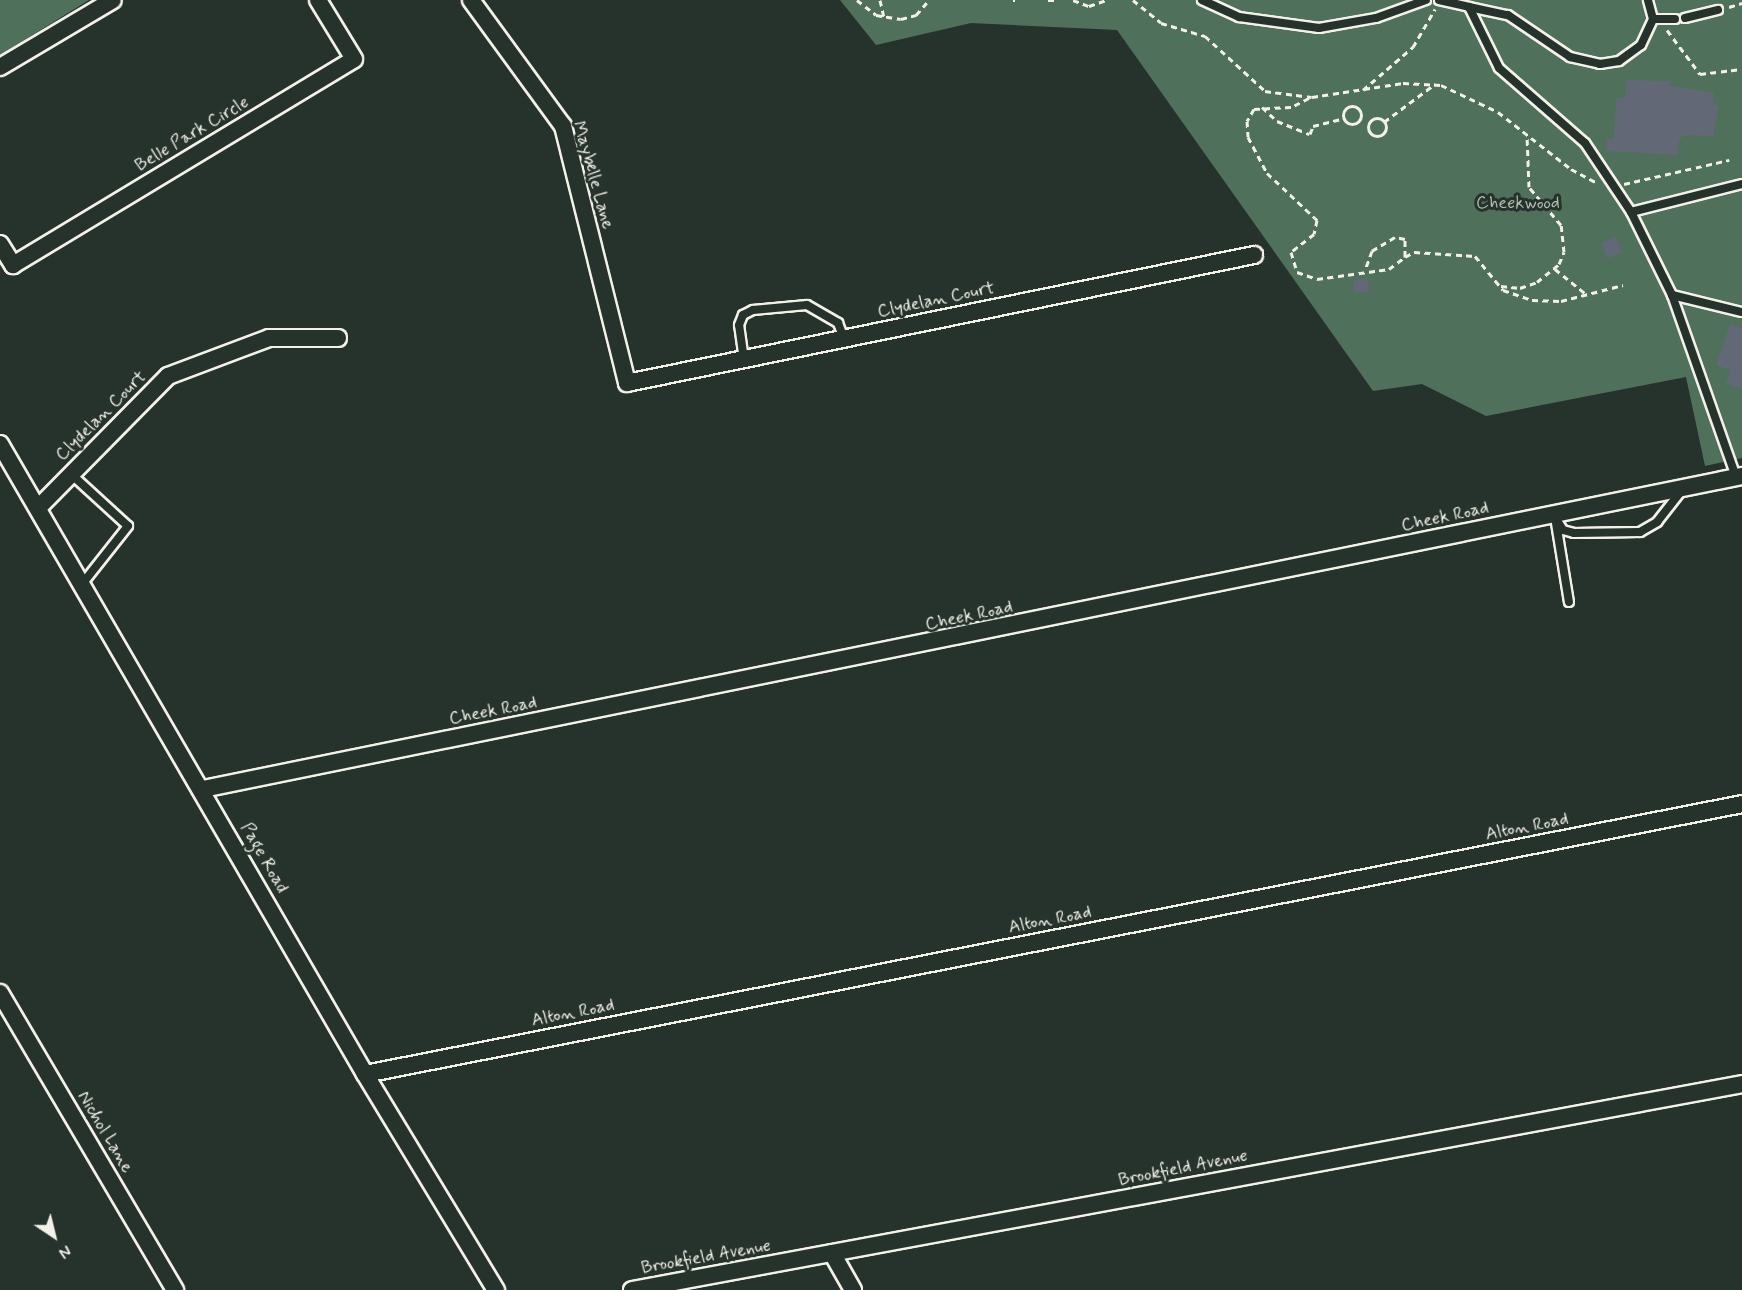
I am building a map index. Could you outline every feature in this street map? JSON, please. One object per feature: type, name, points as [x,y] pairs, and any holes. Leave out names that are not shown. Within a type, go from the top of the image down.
[{"type":"street","points":[[0,67],[112,0]]},
{"type":"street","name":"Belle Park Circle","points":[[0,244],[13,265],[354,59],[318,0]]},
{"type":"street","name":"Maybelle Lane","points":[[471,0],[563,126],[627,383]]},
{"type":"street","name":"Clydelan Court","points":[[627,383],[1254,255]]},
{"type":"street","name":"Clydelan Court","points":[[39,507],[168,376],[269,338],[338,338]]},
{"type":"street","name":"Page Road","points":[[0,444],[203,789],[490,1288]]},
{"type":"street","name":"Cheek Road","points":[[203,789],[1555,519],[1739,476]]},
{"type":"street","name":"Alton Road","points":[[365,1074],[1742,804]]},
{"type":"street","name":"Nichol Lane","points":[[0,993],[176,1290]]},
{"type":"street","name":"Brookfield Avenue","points":[[632,1290],[1742,1084]]},
{"type":"street","points":[[832,1253],[853,1290]]},
{"type":"lane","points":[[1202,0],[1248,19],[1319,28],[1354,24],[1426,0]]},
{"type":"lane","points":[[1439,0],[1491,9],[1517,20],[1570,57],[1593,64],[1618,61],[1632,53],[1643,42],[1653,19],[1648,0]]},
{"type":"lane","points":[[1488,0],[1491,9]]},
{"type":"lane","points":[[1469,7],[1499,68],[1585,143],[1631,212],[1672,295],[1739,476]]},
{"type":"lane","points":[[1685,18],[1718,10]]},
{"type":"lane","points":[[1653,19],[1674,23]]},
{"type":"lane","points":[[1631,212],[1742,184]]},
{"type":"lane","points":[[1672,295],[1742,312]]},
{"type":"lane","points":[[744,360],[739,325],[743,315],[753,310],[807,305],[838,323],[844,339]]},
{"type":"lane","points":[[72,474],[128,526],[83,583]]},
{"type":"lane","points":[[1555,519],[1574,533],[1640,532],[1657,522],[1684,488]]},
{"type":"lane","points":[[1555,519],[1569,602]]},
{"type":"path","points":[[856,0],[884,18],[916,15],[929,0]]},
{"type":"path","points":[[880,0],[884,18]]},
{"type":"path","points":[[1048,0],[1055,0]]},
{"type":"path","points":[[1073,0],[1089,6],[1106,0]]},
{"type":"path","points":[[1133,0],[1161,23],[1205,36],[1265,91],[1311,97],[1408,82],[1435,84],[1492,109],[1576,173],[1613,186],[1729,160]]},
{"type":"path","points":[[1361,91],[1413,47],[1437,7],[1432,0]]},
{"type":"path","points":[[1674,23],[1665,31],[1700,74],[1742,69]]},
{"type":"path","points":[[1384,122],[1435,84]]},
{"type":"path","points":[[1311,97],[1291,107],[1262,107],[1251,112],[1247,121],[1252,147],[1281,188],[1317,220],[1314,234],[1291,252],[1293,267],[1310,279],[1365,270],[1389,269],[1414,252],[1440,251],[1481,260],[1499,285],[1512,295],[1538,301],[1586,294],[1623,285]]},
{"type":"path","points":[[1344,118],[1345,109],[1352,106],[1359,109],[1360,119]]},
{"type":"path","points":[[1262,107],[1277,121],[1310,134],[1313,126],[1344,118]]},
{"type":"path","points":[[1344,118],[1350,123],[1360,119],[1370,123]]},
{"type":"path","points":[[1370,123],[1377,118],[1384,122]]},
{"type":"path","points":[[1370,123],[1371,133],[1377,136],[1385,131],[1384,122]]},
{"type":"path","points":[[1499,285],[1526,287],[1554,269],[1564,252],[1564,232],[1529,187],[1527,134]]},
{"type":"path","points":[[1365,270],[1369,254],[1392,238],[1402,237],[1414,252]]},
{"type":"path","points":[[1405,257],[1408,244]]},
{"type":"path","points":[[1554,269],[1586,294]]},
{"type":"green space","points":[[0,0],[89,0],[0,55]]},
{"type":"green space","name":"Cheekwood","points":[[840,0],[1742,0],[1742,458],[1705,466],[1686,377],[1486,416],[1422,384],[1373,391],[1117,30],[971,23],[876,45]]},
{"type":"building","points":[[1626,80],[1670,81],[1670,86],[1714,93],[1713,105],[1719,105],[1713,136],[1686,135],[1679,139],[1678,155],[1606,151],[1607,139],[1614,139],[1616,98],[1625,98]]},
{"type":"building","points":[[1616,237],[1622,253],[1607,259],[1601,243]]},
{"type":"building","points":[[1368,279],[1369,292],[1354,293],[1353,280]]},
{"type":"building","points":[[1730,324],[1742,328],[1742,389],[1726,384],[1730,370],[1716,365]]}]
